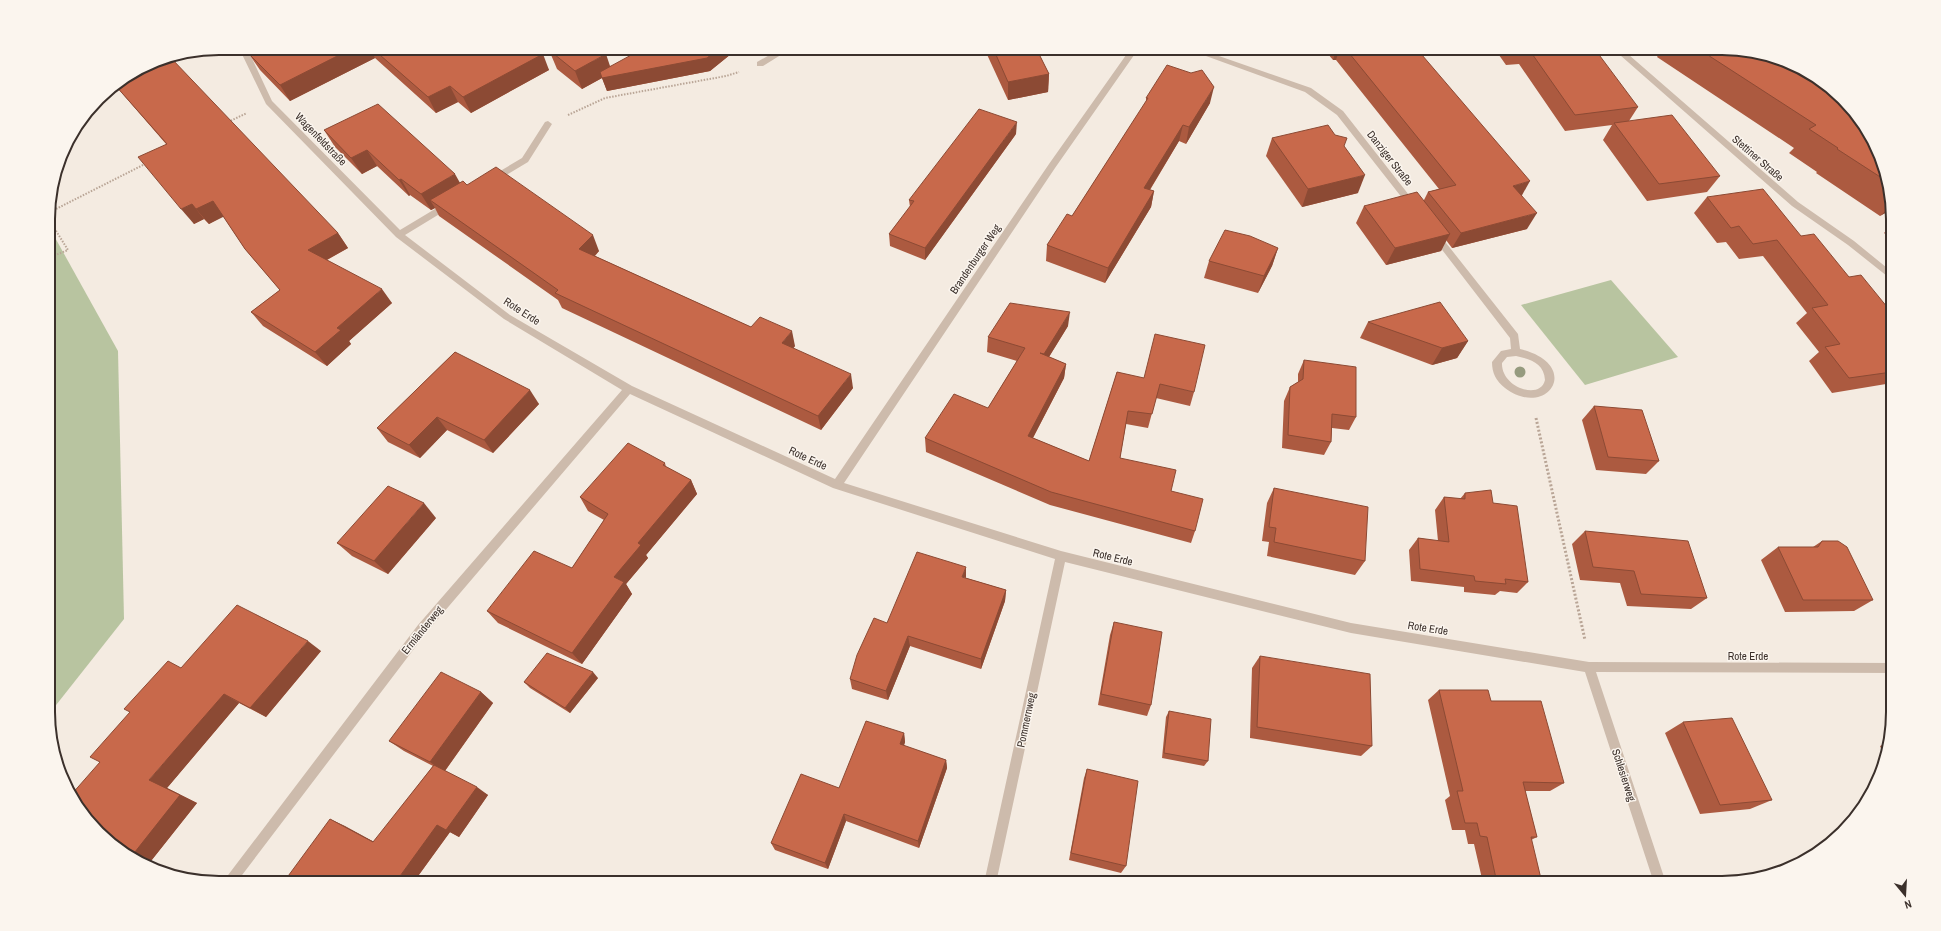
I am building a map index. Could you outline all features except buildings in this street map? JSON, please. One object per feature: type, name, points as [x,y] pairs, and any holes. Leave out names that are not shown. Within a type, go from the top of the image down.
[{"type":"street","name":"Wagenfeldstraße","points":[[249,55],[269,102],[399,235]]},
{"type":"street","points":[[760,64],[776,55]]},
{"type":"street","name":"Brandenburger Weg","points":[[837,485],[1052,166],[1130,55]]},
{"type":"street","name":"Danziger Straße","points":[[1208,55],[1308,90],[1340,113],[1418,213]]},
{"type":"street","name":"Stettiner Straße","points":[[1624,55],[1795,204],[1851,243],[1886,272]]},
{"type":"street","points":[[485,184],[525,160],[548,124]]},
{"type":"street","points":[[399,235],[458,200]]},
{"type":"street","points":[[1432,231],[1515,337],[1516,352]]},
{"type":"street","name":"Rote Erde","points":[[399,235],[507,317],[629,389],[837,485],[1061,556],[1351,628],[1589,667],[1886,668]]},
{"type":"street","points":[[1516,352],[1530,354],[1542,362],[1550,372],[1550,383],[1544,391],[1531,394],[1517,391],[1504,383],[1497,372],[1497,362],[1504,354],[1516,352]]},
{"type":"street","name":"Ermländerweg","points":[[233,876],[422,629],[629,389]]},
{"type":"street","name":"Pommernweg","points":[[992,876],[1061,556]]},
{"type":"street","name":"Schlesierweg","points":[[1589,667],[1658,876]]},
{"type":"path","points":[[548,124],[605,98],[726,76],[760,64]]},
{"type":"path","points":[[226,123],[269,102]]},
{"type":"path","points":[[55,210],[148,163]]},
{"type":"path","points":[[55,229],[68,250],[55,255]]},
{"type":"path","points":[[1531,394],[1586,645],[1589,667]]},
{"type":"green space","points":[[55,238],[118,351],[124,619],[55,706]]},
{"type":"green space","points":[[1611,280],[1678,357],[1585,385],[1521,305]]}]
